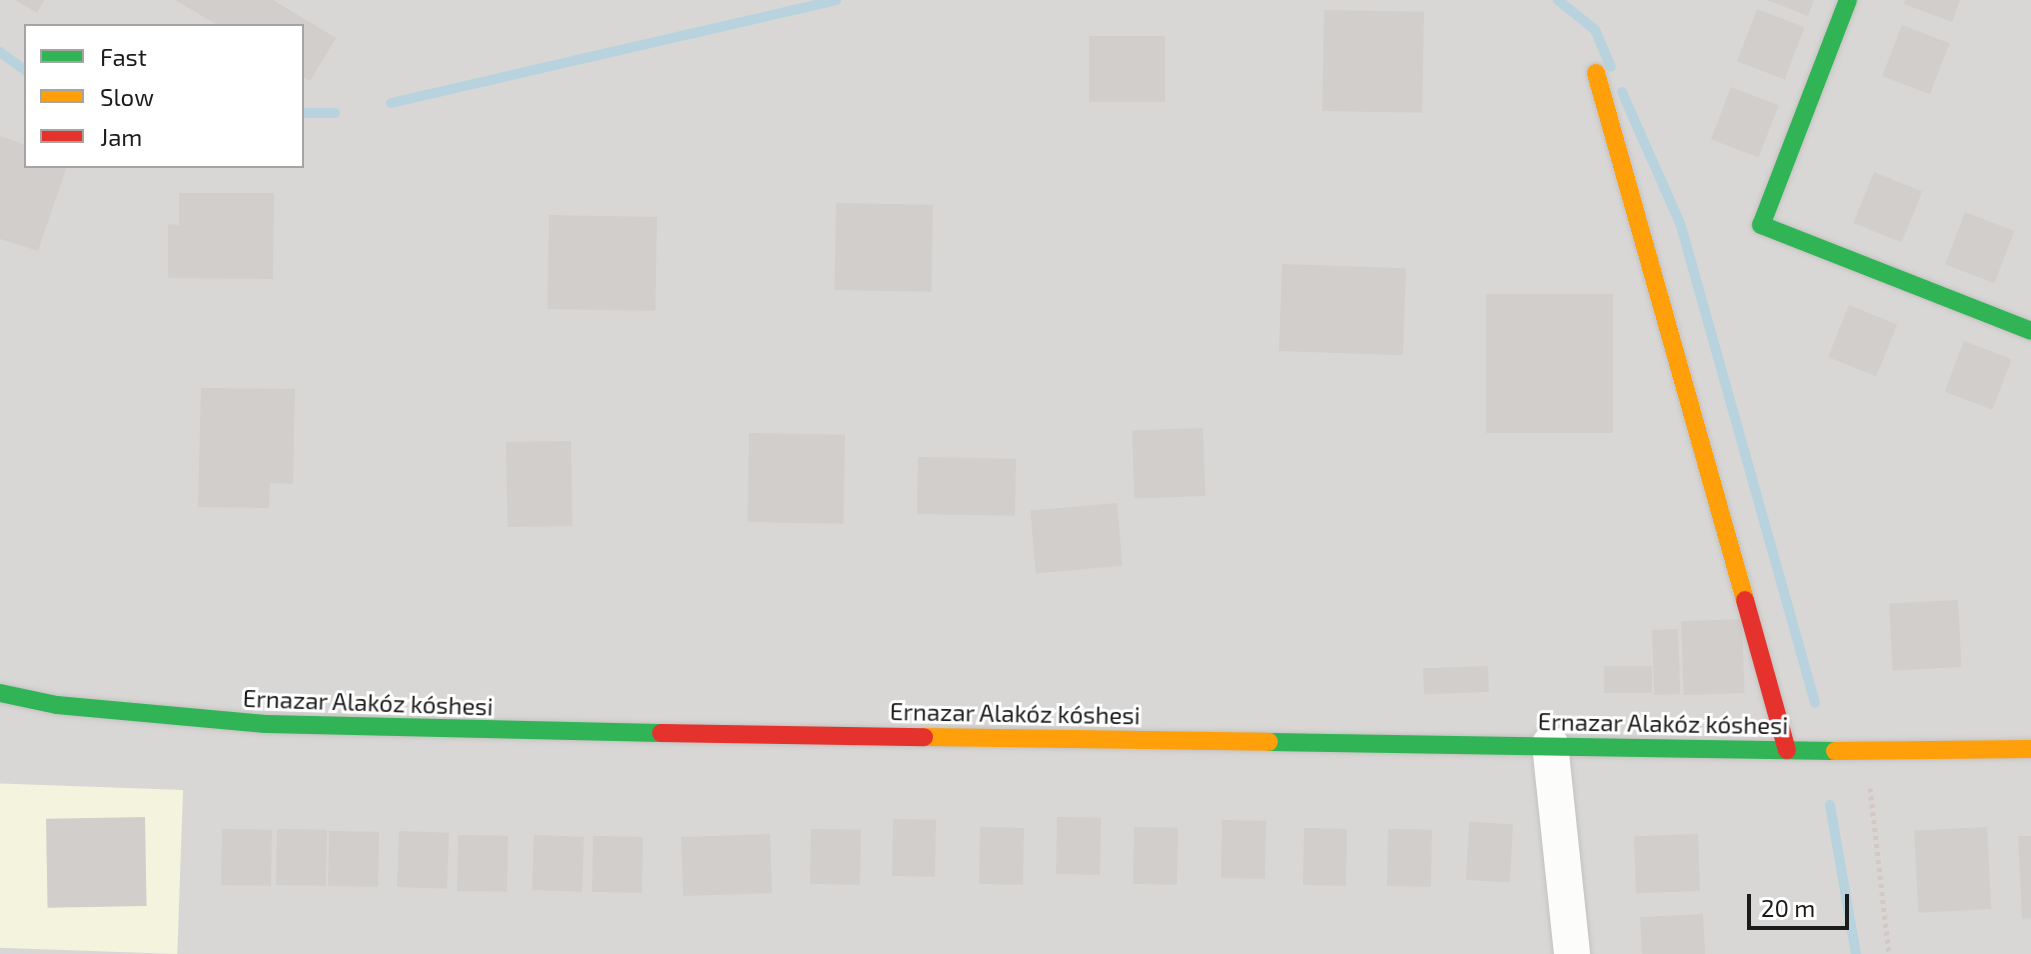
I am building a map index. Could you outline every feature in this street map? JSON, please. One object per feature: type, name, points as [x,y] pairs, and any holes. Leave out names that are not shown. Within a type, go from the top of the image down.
[{"type":"main road","points":[[1848,0],[1761,225],[2031,331]]},
{"type":"main road","points":[[1596,73],[1787,750]]},
{"type":"main road","name":"Ernazar Alakóz kóshesi","points":[[0,693],[57,705],[265,724],[424,730],[1866,751],[2031,749]]},
{"type":"street","points":[[1550,744],[1572,954]]},
{"type":"path","points":[[1866,751],[1889,954]]},
{"type":"shaded area","points":[[0,0],[2031,0],[2031,954],[0,954]]},
{"type":"shaded area","points":[[0,784],[183,790],[177,954],[0,948]]},
{"type":"building","points":[[15,0],[44,0],[37,13]]},
{"type":"building","points":[[175,0],[273,0],[336,38],[310,81],[304,77],[304,24],[216,24]]},
{"type":"building","points":[[1767,0],[1814,0],[1808,16]]},
{"type":"building","points":[[1905,0],[1960,0],[1952,22],[1904,4]]},
{"type":"building","points":[[1757,9],[1805,27],[1785,80],[1737,61]]},
{"type":"building","points":[[1324,10],[1424,12],[1422,113],[1322,111]]},
{"type":"building","points":[[1902,25],[1950,43],[1930,95],[1882,76]]},
{"type":"building","points":[[1089,36],[1165,36],[1165,102],[1089,102]]},
{"type":"building","points":[[1731,87],[1779,105],[1759,158],[1711,139]]},
{"type":"building","points":[[0,136],[24,144],[24,168],[66,168],[38,251],[0,239]]},
{"type":"building","points":[[1874,172],[1922,191],[1902,242],[1853,223]]},
{"type":"building","points":[[179,193],[274,193],[273,279],[168,278],[168,224],[179,225]]},
{"type":"building","points":[[836,203],[933,205],[931,292],[834,290]]},
{"type":"building","points":[[1965,212],[2014,231],[1994,283],[1945,264]]},
{"type":"building","points":[[549,215],[657,217],[655,311],[547,309]]},
{"type":"building","points":[[1282,264],[1406,268],[1403,355],[1279,351]]},
{"type":"building","points":[[1486,294],[1613,294],[1613,433],[1486,433]]},
{"type":"building","points":[[1849,305],[1897,324],[1876,376],[1828,357]]},
{"type":"building","points":[[1964,341],[2012,359],[1992,410],[1945,391]]},
{"type":"building","points":[[201,388],[295,389],[293,484],[270,483],[269,508],[198,507]]},
{"type":"building","points":[[1203,428],[1205,496],[1134,498],[1132,430]]},
{"type":"building","points":[[749,433],[845,435],[843,524],[747,522]]},
{"type":"building","points":[[571,441],[572,526],[507,527],[506,442]]},
{"type":"building","points":[[918,457],[1016,459],[1015,516],[917,514]]},
{"type":"building","points":[[1117,503],[1122,566],[1036,573],[1030,511]]},
{"type":"building","points":[[1958,600],[1962,667],[1893,671],[1889,604]]},
{"type":"building","points":[[1742,619],[1745,693],[1684,695],[1681,621]]},
{"type":"building","points":[[1678,629],[1680,694],[1654,695],[1652,630]]},
{"type":"building","points":[[1488,666],[1489,692],[1424,694],[1423,668]]},
{"type":"building","points":[[1604,666],[1652,666],[1652,693],[1604,693]]},
{"type":"building","points":[[145,817],[147,906],[48,908],[46,819]]},
{"type":"building","points":[[1057,817],[1101,818],[1100,875],[1056,874]]},
{"type":"building","points":[[893,819],[936,820],[935,877],[892,876]]},
{"type":"building","points":[[1222,820],[1266,821],[1265,879],[1221,878]]},
{"type":"building","points":[[1469,822],[1513,824],[1510,882],[1466,880]]},
{"type":"building","points":[[980,827],[1024,828],[1023,885],[979,884]]},
{"type":"building","points":[[1134,827],[1178,828],[1177,885],[1133,884]]},
{"type":"building","points":[[1987,827],[1991,909],[1918,913],[1914,831]]},
{"type":"building","points":[[1304,828],[1347,829],[1346,886],[1303,885]]},
{"type":"building","points":[[222,829],[272,830],[271,886],[221,885]]},
{"type":"building","points":[[277,829],[327,830],[326,886],[276,885]]},
{"type":"building","points":[[811,829],[861,830],[860,885],[810,884]]},
{"type":"building","points":[[1388,829],[1432,830],[1431,887],[1387,886]]},
{"type":"building","points":[[329,831],[379,832],[378,887],[328,886]]},
{"type":"building","points":[[399,831],[449,833],[447,889],[397,887]]},
{"type":"building","points":[[770,834],[772,893],[683,896],[681,837]]},
{"type":"building","points":[[1698,834],[1700,891],[1636,893],[1634,836]]},
{"type":"building","points":[[458,835],[508,836],[507,892],[457,891]]},
{"type":"building","points":[[534,835],[584,837],[582,892],[532,890]]},
{"type":"building","points":[[593,836],[643,837],[642,893],[592,892]]},
{"type":"building","points":[[2018,836],[2031,836],[2031,918],[2022,919]]},
{"type":"building","points":[[1703,914],[1705,954],[1642,954],[1640,917]]},
{"type":"waterway","points":[[391,103],[836,0]]},
{"type":"waterway","points":[[1558,0],[1595,30],[1611,67]]},
{"type":"waterway","points":[[0,52],[24,70]]},
{"type":"waterway","points":[[1622,92],[1681,226],[1815,703]]},
{"type":"waterway","points":[[304,113],[335,113]]},
{"type":"waterway","points":[[1830,805],[1856,954]]},
{"type":"traffic: fast","points":[[1848,0],[1761,225],[2031,331]]},
{"type":"traffic: fast","points":[[0,693],[57,705],[265,724],[661,733]]},
{"type":"traffic: fast","points":[[1269,742],[1835,751]]},
{"type":"traffic: slow","points":[[1596,73],[1745,600]]},
{"type":"traffic: slow","points":[[924,737],[1269,742]]},
{"type":"traffic: slow","points":[[1835,751],[2031,749]]},
{"type":"traffic: jam","points":[[1745,600],[1787,750]]},
{"type":"traffic: jam","points":[[661,733],[924,737]]}]
